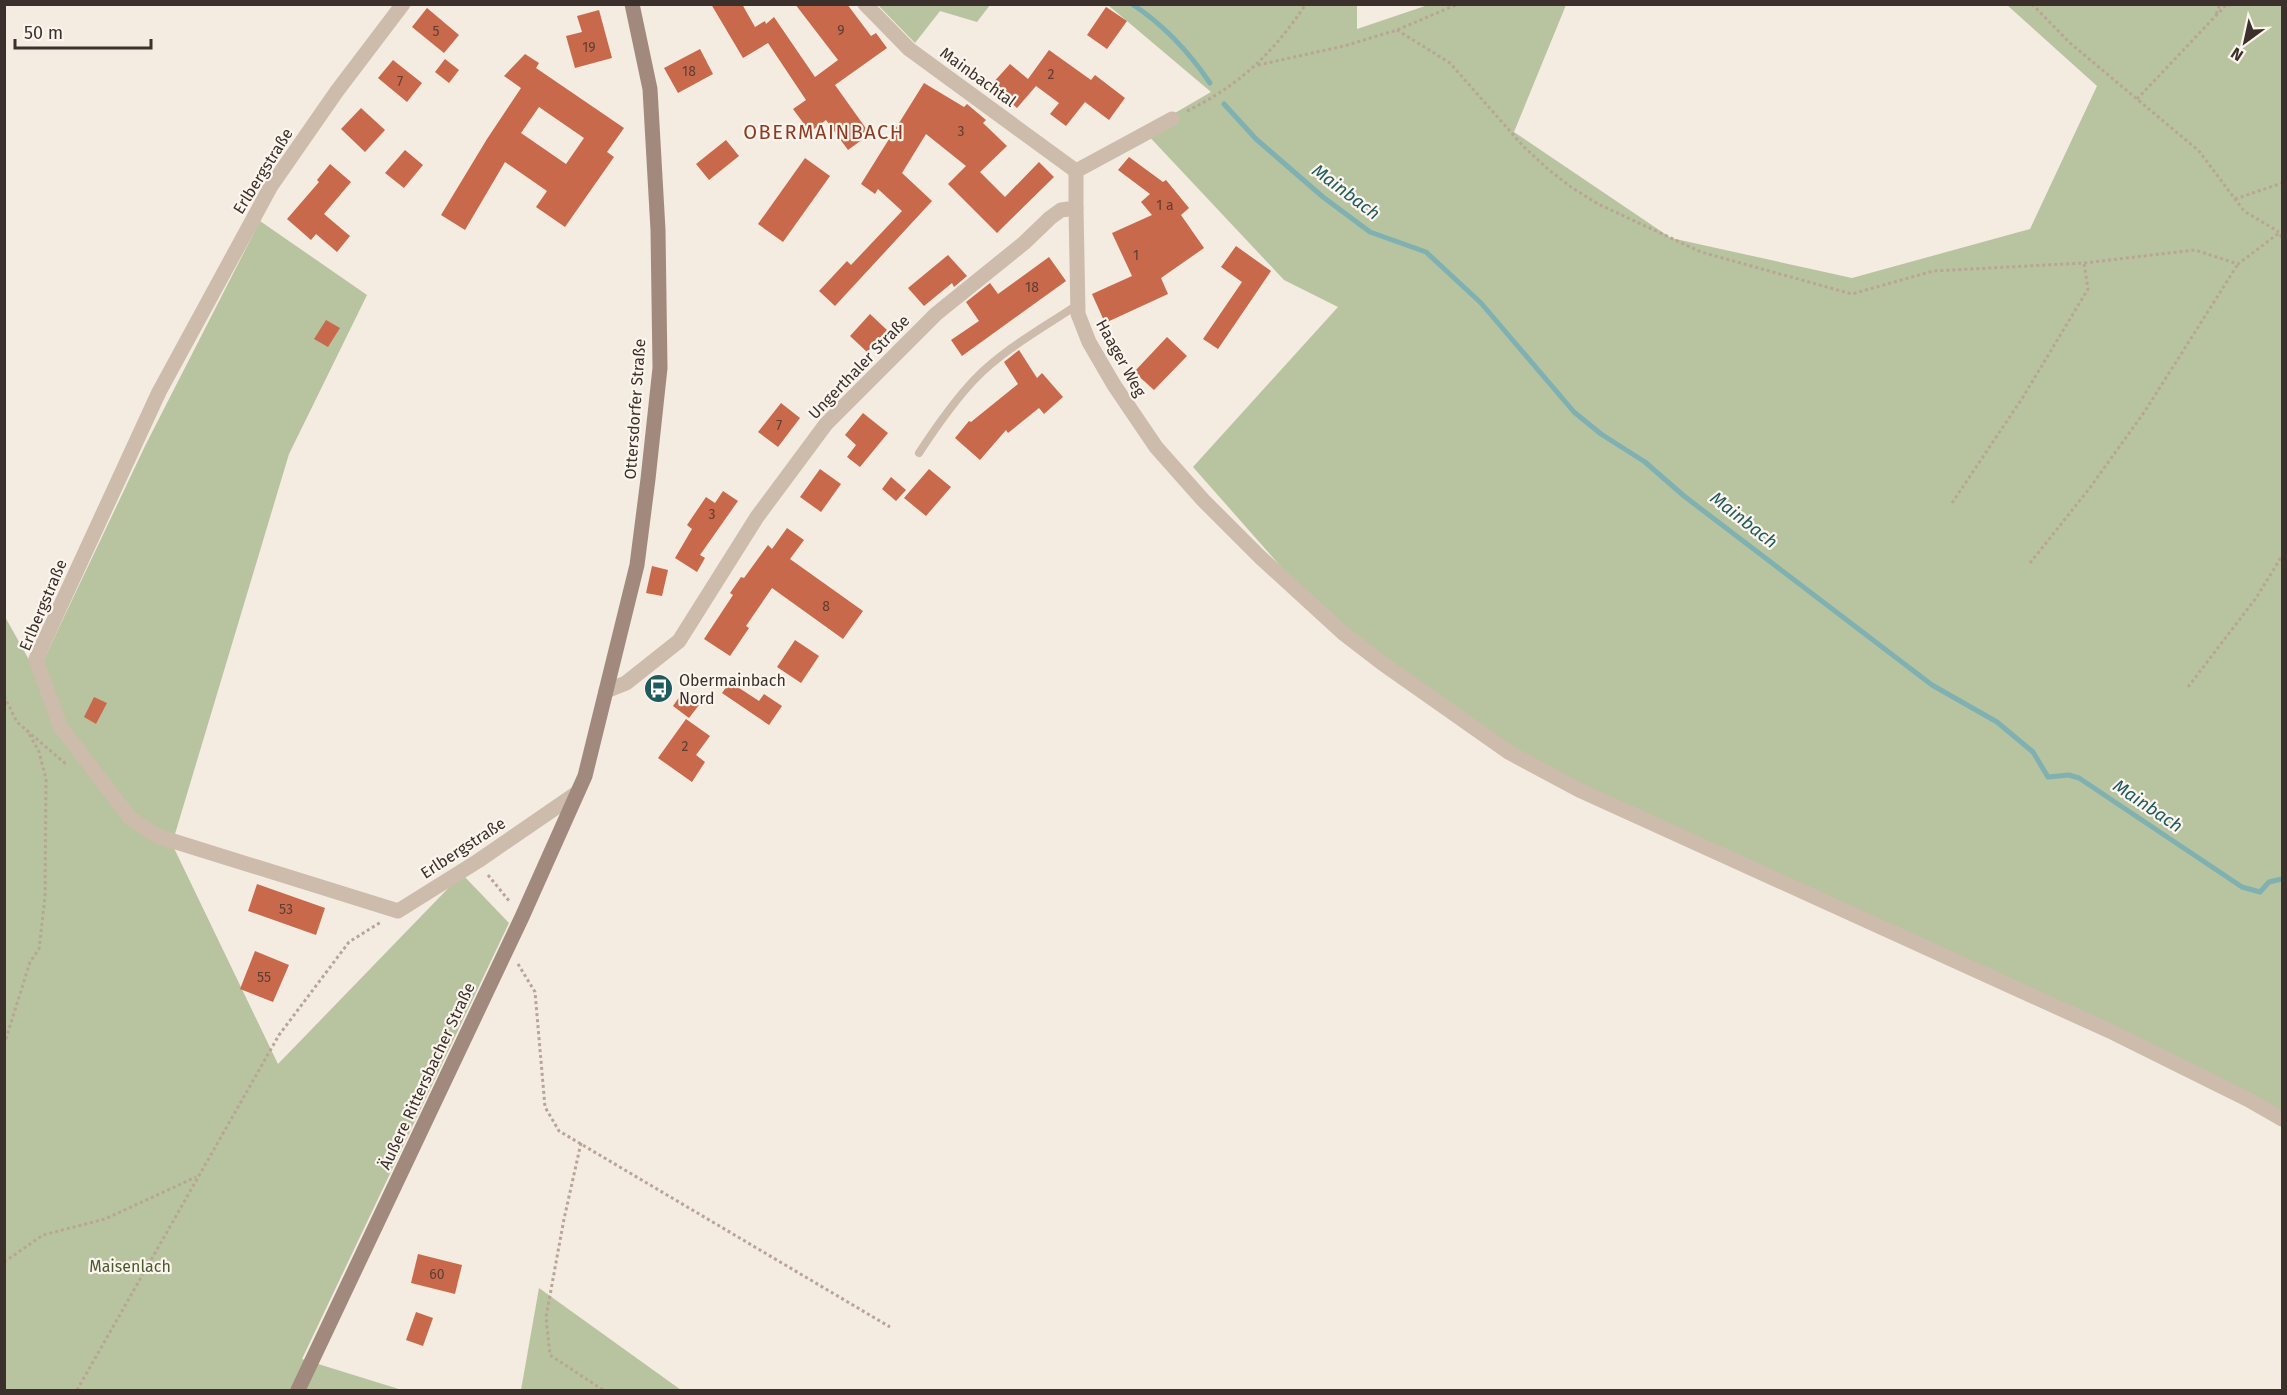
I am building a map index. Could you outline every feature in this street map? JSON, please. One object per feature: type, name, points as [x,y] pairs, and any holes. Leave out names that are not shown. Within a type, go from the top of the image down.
[{"type":"main road","name":"Ottersdorfer Straße","points":[[585,776],[637,565],[660,368],[658,230],[650,89],[632,4]]},
{"type":"main road","name":"Äußere Rittersbacher Straße","points":[[298,1390],[522,917],[585,776]]},
{"type":"street","name":"Erlbergstraße","points":[[403,4],[337,91],[271,186],[159,392],[36,659],[60,726],[130,818],[157,836],[398,911],[478,861],[577,794]]},
{"type":"street","name":"Mainbachtal","points":[[865,4],[909,49],[1076,171]]},
{"type":"street","points":[[1076,208],[1076,171],[1172,119]]},
{"type":"street","name":"Ungerthaler Straße","points":[[606,691],[626,683],[679,641],[757,517],[826,424],[936,314],[1061,210],[1076,208]]},
{"type":"street","name":"Haager Weg","points":[[1076,208],[1078,314],[1089,342],[1133,416],[1156,447],[1203,500],[1260,557],[1343,633],[1382,663],[1510,753],[1579,790],[2114,1033],[2283,1119]]},
{"type":"lane","points":[[919,453],[937,425],[976,378],[1005,353],[1078,304]]},
{"type":"path","points":[[1172,119],[1226,89],[1258,65],[1290,28],[1306,4]]},
{"type":"path","points":[[1258,65],[1344,46],[1397,30],[1458,4]]},
{"type":"path","points":[[2030,563],[2089,489],[2145,411],[2238,264],[2281,235],[2244,210],[2199,151],[2070,43],[2032,4]]},
{"type":"path","points":[[2213,19],[2220,4]]},
{"type":"path","points":[[2137,99],[2226,5],[2248,4]]},
{"type":"path","points":[[1397,30],[1450,63],[1524,147],[1571,187],[1598,204],[1701,252],[1852,294],[1933,271],[2084,263],[2195,250],[2238,264]]},
{"type":"path","points":[[2235,199],[2283,183]]},
{"type":"path","points":[[1952,503],[2023,397],[2088,289],[2084,263]]},
{"type":"path","points":[[2188,687],[2256,598],[2283,556]]},
{"type":"path","points":[[4,1045],[30,962],[39,949],[45,897],[46,779],[39,752],[27,730]]},
{"type":"path","points":[[478,861],[522,917]]},
{"type":"path","points":[[77,1390],[279,1035],[349,942],[398,911]]},
{"type":"path","points":[[516,961],[535,992],[545,1107],[559,1131],[890,1327]]},
{"type":"path","points":[[581,1143],[546,1317],[550,1355],[603,1390]]},
{"type":"path","points":[[4,1262],[43,1235],[105,1218],[198,1176]]},
{"type":"green space","points":[[878,5],[990,5],[977,22],[940,11],[915,43]]},
{"type":"green space","points":[[1108,5],[1357,5],[1357,29],[1428,5],[1566,5],[1514,132],[1671,238],[1852,278],[2030,229],[2097,86],[2007,5],[2282,5],[2282,1123],[2180,1066],[1533,766],[1329,621],[1193,467],[1338,307],[1284,280],[1144,131],[1211,92]]},
{"type":"green space","name":"Maisenlach","points":[[260,221],[367,295],[289,454],[172,844],[278,1064],[462,874],[509,923],[302,1359],[402,1390],[5,1390],[4,615],[37,674],[145,446]]},
{"type":"green space","points":[[539,1288],[681,1390],[521,1390]]},
{"type":"building","points":[[711,4],[742,4],[755,27],[765,21],[766,24],[774,17],[815,77],[838,60],[795,4],[847,4],[871,36],[876,33],[887,48],[835,85],[870,134],[848,150],[826,120],[810,132],[793,109],[806,100],[768,43],[743,58]]},
{"type":"building","points":[[1106,7],[1127,21],[1107,49],[1087,35]]},
{"type":"building","points":[[427,8],[459,35],[444,53],[412,27]]},
{"type":"building","points":[[599,10],[612,58],[575,68],[566,36],[582,32],[577,16]]},
{"type":"building","points":[[700,49],[713,74],[678,93],[664,68]]},
{"type":"building","points":[[1049,50],[1091,80],[1095,75],[1125,98],[1109,120],[1085,102],[1066,126],[1050,114],[1059,103],[1036,86],[1017,108],[991,85],[1010,64],[1028,79]]},
{"type":"building","points":[[525,54],[539,63],[536,68],[624,128],[607,152],[614,157],[565,227],[536,207],[547,191],[505,162],[465,230],[441,215],[521,88],[504,76]],"holes":[[[539,107],[584,138],[566,164],[521,133]]]},
{"type":"building","points":[[445,59],[459,70],[449,83],[435,72]]},
{"type":"building","points":[[393,60],[422,83],[407,102],[378,78]]},
{"type":"building","points":[[924,83],[964,107],[967,104],[986,120],[983,123],[1007,146],[980,172],[1005,197],[1039,162],[1054,177],[997,233],[948,184],[966,166],[926,134],[902,173],[932,201],[835,306],[819,291],[847,261],[851,265],[902,211],[878,189],[875,194],[861,184]]},
{"type":"building","points":[[361,108],[385,130],[365,152],[341,129]]},
{"type":"building","points":[[726,140],[739,156],[709,180],[696,164]]},
{"type":"building","points":[[405,150],[423,165],[404,188],[385,173]]},
{"type":"building","points":[[1129,157],[1163,182],[1166,180],[1189,208],[1181,215],[1204,248],[1161,278],[1168,294],[1105,323],[1092,294],[1132,276],[1112,233],[1152,215],[1141,202],[1150,194],[1118,170]]},
{"type":"building","points":[[805,158],[830,176],[783,242],[758,224]]},
{"type":"building","points":[[330,164],[351,182],[324,214],[350,236],[337,252],[316,234],[311,240],[287,219],[319,182],[317,180]]},
{"type":"building","points":[[1236,246],[1271,271],[1218,349],[1203,339],[1242,282],[1221,267]]},
{"type":"building","points":[[948,255],[967,276],[954,287],[952,283],[924,306],[908,288]]},
{"type":"building","points":[[1049,257],[1066,281],[962,356],[951,340],[979,321],[966,302],[990,283],[998,294]]},
{"type":"building","points":[[870,314],[887,330],[867,352],[850,336]]},
{"type":"building","points":[[326,320],[340,328],[328,347],[314,339]]},
{"type":"building","points":[[1167,337],[1187,356],[1154,390],[1134,372]]},
{"type":"building","points":[[1019,350],[1037,378],[1042,373],[1063,397],[1044,414],[1039,408],[1008,433],[1006,430],[980,460],[955,438],[969,421],[971,422],[1018,384],[1004,362]]},
{"type":"building","points":[[781,403],[800,418],[778,447],[758,432]]},
{"type":"building","points":[[863,413],[888,433],[860,467],[847,457],[856,445],[845,435]]},
{"type":"building","points":[[820,469],[841,484],[821,512],[800,497]]},
{"type":"building","points":[[929,469],[951,487],[926,516],[904,498]]},
{"type":"building","points":[[891,477],[906,490],[896,501],[882,489]]},
{"type":"building","points":[[723,491],[738,501],[700,555],[705,558],[697,572],[675,558],[692,529],[687,525],[706,497],[715,503]]},
{"type":"building","points":[[787,528],[804,540],[790,559],[863,611],[843,639],[772,588],[746,626],[749,628],[730,656],[704,639],[733,595],[730,593],[741,577],[744,578],[768,545],[772,549]]},
{"type":"building","points":[[652,566],[668,570],[662,596],[646,593]]},
{"type":"building","points":[[795,640],[819,656],[801,683],[777,667]]},
{"type":"building","points":[[730,682],[759,701],[764,694],[782,706],[769,725],[722,693]]},
{"type":"building","points":[[682,693],[699,705],[689,718],[673,706]]},
{"type":"building","points":[[94,697],[107,703],[96,724],[84,717]]},
{"type":"building","points":[[686,719],[710,736],[696,755],[705,762],[692,782],[658,758]]},
{"type":"building","points":[[257,884],[325,908],[316,935],[248,911]]},
{"type":"building","points":[[255,951],[289,965],[273,1002],[240,989]]},
{"type":"building","points":[[418,1254],[462,1265],[455,1294],[411,1283]]},
{"type":"building","points":[[416,1312],[433,1318],[423,1346],[406,1340]]},
{"type":"waterway","name":"Mainbach","points":[[1132,4],[1175,40],[1210,83]]},
{"type":"waterway","name":"Mainbach","points":[[1224,104],[1256,139],[1323,197],[1370,232],[1426,252],[1481,303],[1574,412],[1601,434],[1645,462],[1684,496],[1932,685],[1997,722],[2033,752],[2048,777],[2069,775],[2079,778],[2242,887],[2260,892],[2269,882],[2282,879]]},
{"type":"place","name":"Obermainbach Nord","points":[[658,689]]},
{"type":"district","name":"OBERMAINBACH","points":[[824,132]]}]
